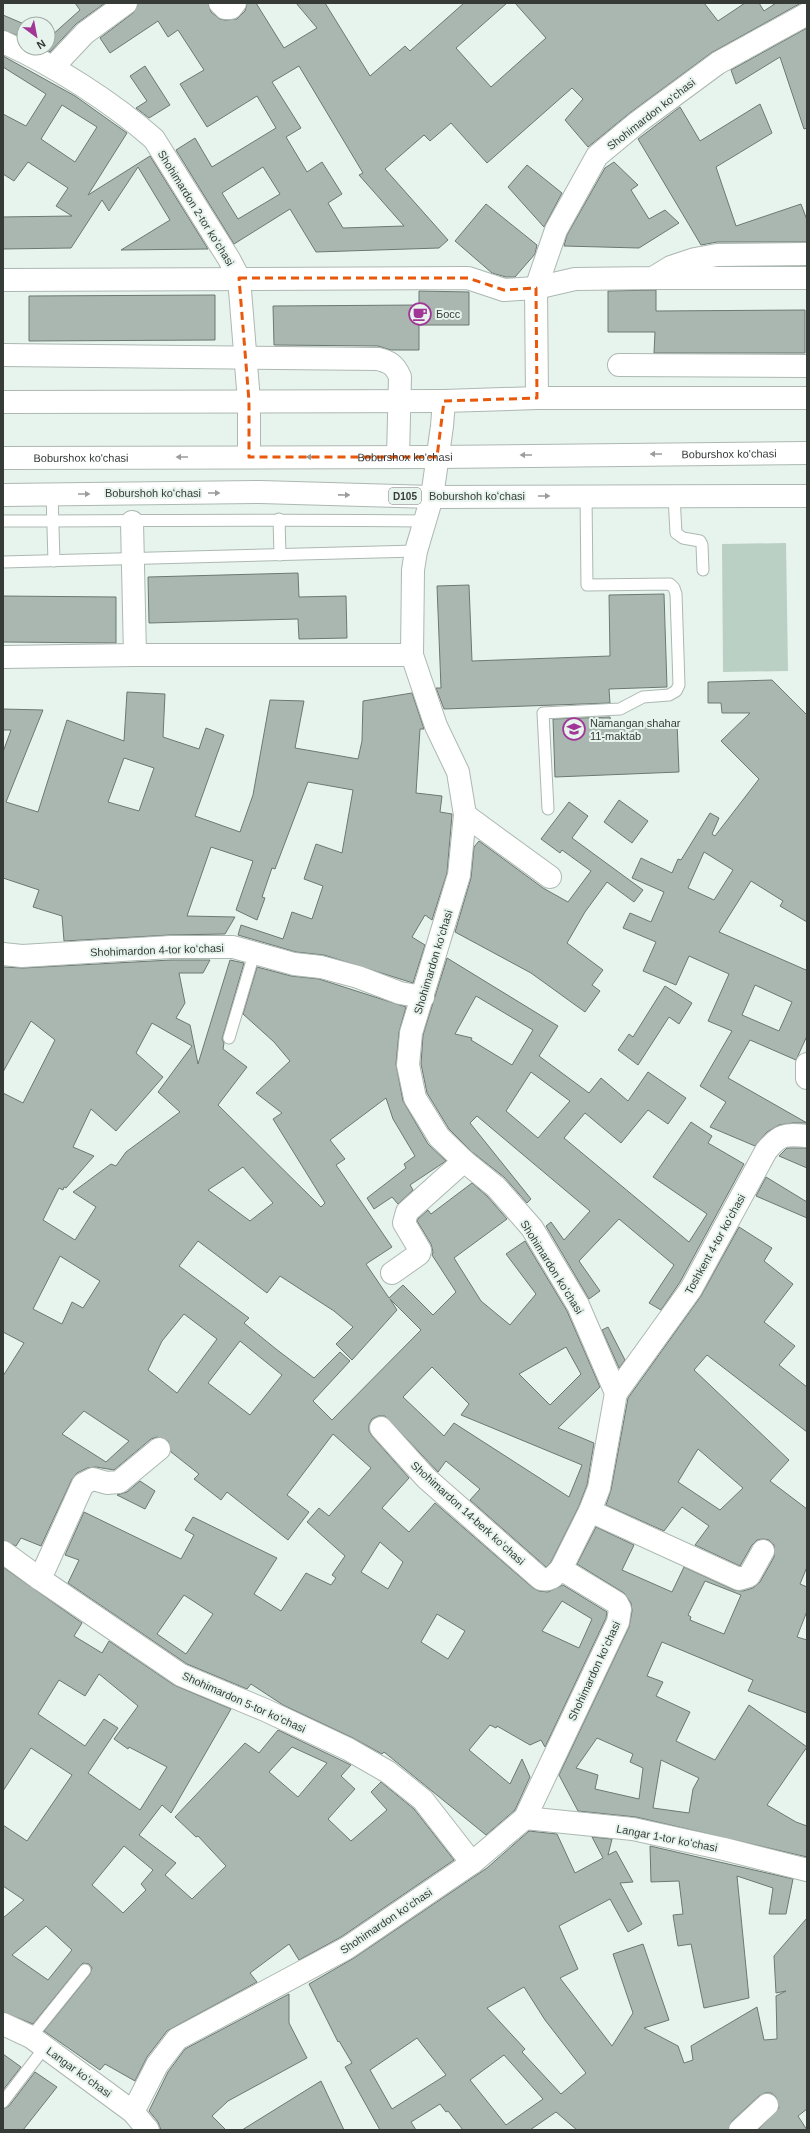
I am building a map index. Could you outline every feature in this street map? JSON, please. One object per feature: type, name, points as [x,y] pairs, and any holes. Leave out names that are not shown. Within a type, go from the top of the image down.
[{"type":"street","points":[[53,67],[85,33],[126,3]]},
{"type":"street","points":[[220,3],[225,8],[231,8],[236,3]]},
{"type":"street","name":"Shohimardon koʻchasi","points":[[537,398],[536,288],[556,230],[597,156],[638,122],[718,63],[807,14]]},
{"type":"street","name":"Shohimardon 2-tor koʻchasi","points":[[3,42],[39,58],[137,123],[154,139],[229,259],[239,278],[249,401],[249,457]]},
{"type":"street","points":[[653,278],[671,267],[696,259],[717,256],[807,254]]},
{"type":"street","points":[[3,280],[468,278],[504,290],[536,288],[575,279],[807,278]]},
{"type":"street","points":[[3,355],[378,359],[389,362],[396,368],[400,377],[398,457]]},
{"type":"street","points":[[619,365],[807,366]]},
{"type":"street","points":[[3,402],[444,401],[537,398],[807,398]]},
{"type":"street","points":[[437,457],[444,401]]},
{"type":"street","name":"Boburshox ko'chasi","points":[[3,458],[437,457],[807,453]]},
{"type":"street","name":"Shohimardon koʻchasi","points":[[437,457],[432,497],[416,551],[413,570],[412,656],[436,726],[458,772],[465,815],[459,875],[411,1033],[408,1065],[415,1098],[439,1137],[464,1161],[496,1186],[532,1228],[578,1305],[616,1393]]},
{"type":"street","name":"Boburshoh koʻchasi","points":[[3,495],[260,492],[432,497],[807,496]]},
{"type":"street","points":[[132,522],[135,654]]},
{"type":"street","points":[[3,657],[135,654],[412,656]]},
{"type":"street","points":[[465,815],[550,877]]},
{"type":"street","name":"Shohimardon 4-tor koʻchasi","points":[[3,954],[22,956],[209,946],[233,947],[294,964],[320,967],[358,977],[400,993],[423,997]]},
{"type":"street","points":[[807,1064],[807,1078]]},
{"type":"street","name":"Toshkent 4-tor koʻchasi","points":[[616,1393],[691,1289],[766,1151],[783,1135],[807,1136]]},
{"type":"street","points":[[392,1273],[419,1254],[420,1250],[404,1223],[406,1212],[464,1161]]},
{"type":"street","points":[[561,1569],[590,1512],[598,1488],[616,1393]]},
{"type":"street","name":"Shohimardon 14-berk koʻchasi","points":[[381,1428],[426,1478],[541,1579],[547,1580],[552,1578],[561,1569]]},
{"type":"street","points":[[40,1580],[83,1484],[93,1479],[107,1483],[119,1482],[159,1449]]},
{"type":"street","points":[[590,1512],[739,1579],[749,1576],[763,1551]]},
{"type":"street","name":"Shohimardon 5-tor koʻchasi","points":[[3,1552],[40,1580],[181,1675],[265,1710],[348,1749],[388,1772],[423,1800],[472,1862]]},
{"type":"street","name":"Shohimardon koʻchasi","points":[[132,2112],[157,2064],[178,2039],[347,1948],[472,1862],[525,1818],[618,1622],[620,1609],[617,1603],[561,1569]]},
{"type":"street","name":"Langar 1-tor koʻchasi","points":[[525,1818],[633,1829],[724,1849],[807,1870]]},
{"type":"street","name":"Langar koʻchasi","points":[[3,2024],[38,2042],[132,2112],[148,2130]]},
{"type":"street","points":[[740,2130],[767,2105]]},
{"type":"lane","points":[[52,494],[54,561]]},
{"type":"lane","points":[[548,809],[543,712],[620,709],[643,697],[669,695],[676,691],[679,685],[676,594],[674,588],[670,584],[587,585],[586,496]]},
{"type":"lane","points":[[674,496],[676,533],[683,538],[700,541],[702,545],[703,570]]},
{"type":"lane","points":[[3,520],[132,522],[279,519],[426,521]]},
{"type":"lane","points":[[279,519],[280,555]]},
{"type":"lane","points":[[3,562],[416,551]]},
{"type":"lane","points":[[229,1038],[254,954]]},
{"type":"lane","points":[[3,2102],[38,2042],[85,1970]]},
{"type":"highlighted area","points":[[239,278],[468,278],[504,290],[536,288],[537,398],[444,401],[437,457],[249,457],[249,401]]},
{"type":"green space","points":[[786,543],[788,671],[723,672],[722,544]]},
{"type":"building","points":[[75,3],[105,3],[76,24],[56,46],[56,32],[80,10]]},
{"type":"building","points":[[138,3],[208,3],[211,12],[220,19],[225,20],[237,19],[245,11],[247,3],[256,3],[284,48],[317,28],[296,3],[325,3],[370,76],[405,46],[410,51],[464,3],[507,3],[456,48],[491,87],[546,38],[515,3],[704,3],[718,21],[745,3],[759,3],[764,11],[776,3],[801,3],[711,53],[631,112],[588,147],[565,120],[583,99],[572,88],[487,163],[451,123],[430,141],[424,135],[385,169],[448,240],[439,248],[316,252],[290,209],[234,244],[176,150],[195,138],[212,167],[276,128],[257,96],[207,127],[180,84],[204,70],[178,30],[168,37],[158,21],[110,53],[100,38],[133,13]],"holes":[[[299,66],[363,173],[359,175],[404,226],[343,228],[328,203],[342,194],[322,162],[307,172],[286,137],[301,128],[272,82]],[[263,167],[280,194],[238,219],[222,193]]]},
{"type":"building","points":[[3,15],[16,21],[16,35],[3,30]]},
{"type":"building","points":[[807,28],[807,128],[804,129],[780,57],[736,84],[731,70]]},
{"type":"building","points":[[3,56],[75,96],[127,133],[88,195],[150,156],[208,249],[121,250],[170,220],[138,167],[109,211],[102,200],[71,248],[3,249],[3,217],[72,216],[56,206],[68,188],[28,162],[14,181],[3,174],[3,114],[26,126],[46,94],[3,67]],"holes":[[[62,105],[97,127],[75,162],[41,139]]]},
{"type":"building","points":[[145,66],[170,105],[149,118],[136,108],[147,101],[130,76]]},
{"type":"building","points":[[760,104],[772,133],[716,167],[736,226],[801,204],[807,220],[807,242],[717,242],[701,245],[638,139],[680,107],[700,141]]},
{"type":"building","points":[[614,162],[638,185],[631,190],[649,219],[665,210],[679,223],[639,248],[564,246],[567,235],[605,168]]},
{"type":"building","points":[[527,165],[562,193],[544,227],[508,187]]},
{"type":"building","points":[[486,204],[537,245],[535,254],[515,277],[506,277],[492,273],[455,241]]},
{"type":"building","points":[[656,290],[656,311],[805,310],[805,353],[654,353],[655,332],[608,332],[608,291]]},
{"type":"building","points":[[419,291],[469,292],[469,325],[419,325],[419,350],[391,350],[378,346],[274,345],[273,306],[419,305]]},
{"type":"building","points":[[215,295],[215,340],[29,341],[29,296]]},
{"type":"building","points":[[298,573],[299,597],[346,596],[347,638],[299,639],[298,619],[149,623],[148,577]]},
{"type":"building","points":[[469,585],[472,661],[610,656],[609,595],[664,594],[667,687],[609,689],[610,703],[444,709],[436,688],[441,688],[437,586]]},
{"type":"building","points":[[3,596],[116,597],[116,643],[3,642]]},
{"type":"building","points":[[772,680],[807,715],[807,922],[780,906],[783,901],[751,881],[719,932],[806,970],[807,968],[807,1036],[796,1060],[750,1040],[728,1078],[807,1123],[779,1125],[767,1132],[755,1146],[710,1127],[726,1102],[700,1086],[732,1031],[708,1021],[729,974],[689,956],[676,985],[643,971],[656,942],[623,928],[630,913],[651,922],[664,892],[632,878],[641,858],[672,873],[678,859],[681,860],[710,813],[719,818],[712,834],[715,836],[759,779],[721,741],[750,713],[722,713],[721,703],[708,703],[708,682]],"holes":[[[704,852],[733,870],[714,900],[688,888]],[[755,985],[792,1002],[779,1031],[742,1015]]]},
{"type":"building","points":[[127,692],[165,694],[163,737],[199,749],[206,728],[224,735],[195,816],[240,832],[253,795],[270,700],[304,701],[295,748],[358,759],[362,741],[363,701],[412,693],[424,729],[420,729],[416,793],[442,796],[440,812],[452,814],[447,873],[432,920],[425,915],[412,937],[425,945],[413,983],[324,955],[296,952],[238,935],[241,925],[283,939],[292,912],[312,919],[323,886],[304,879],[316,844],[342,853],[353,790],[308,782],[275,869],[272,868],[262,897],[265,898],[257,920],[236,910],[253,861],[211,847],[187,916],[235,917],[225,934],[170,935],[64,941],[62,916],[33,907],[39,890],[3,878],[3,752],[11,730],[3,730],[3,709],[43,710],[6,802],[38,812],[67,720],[124,741]],"holes":[[[124,758],[154,768],[139,811],[108,802]]]},
{"type":"building","points":[[610,717],[611,724],[677,722],[679,772],[555,777],[553,719]]},
{"type":"building","points":[[619,800],[648,821],[632,843],[604,822]]},
{"type":"building","points":[[569,802],[588,816],[572,838],[643,890],[634,902],[607,882],[585,912],[567,943],[603,970],[592,985],[600,991],[585,1012],[531,973],[455,932],[471,878],[474,847],[479,841],[543,888],[568,902],[591,871],[562,850],[560,853],[541,839]]},
{"type":"building","points":[[447,958],[558,1026],[539,1056],[589,1093],[601,1078],[628,1101],[648,1072],[686,1098],[668,1124],[648,1110],[621,1143],[585,1113],[564,1138],[689,1242],[707,1214],[653,1177],[691,1122],[712,1136],[708,1143],[744,1164],[680,1282],[661,1310],[649,1303],[674,1265],[619,1219],[579,1261],[600,1291],[589,1299],[546,1226],[551,1222],[564,1240],[590,1211],[477,1116],[470,1123],[531,1199],[527,1203],[504,1177],[472,1152],[449,1129],[427,1093],[421,1064],[423,1035]],"holes":[[[476,996],[533,1030],[512,1065],[471,1040],[472,1038],[455,1034]],[[531,1072],[570,1101],[538,1138],[506,1111]]]},
{"type":"building","points":[[171,960],[210,960],[203,973],[179,973],[185,1003],[176,1018],[190,1025],[198,1064],[230,960],[244,963],[222,1039],[224,1043],[223,1049],[247,1067],[218,1105],[321,1207],[325,1203],[273,1119],[282,1113],[256,1093],[290,1061],[274,1042],[243,1014],[257,967],[291,976],[319,979],[406,1007],[399,1032],[396,1064],[403,1101],[428,1144],[446,1161],[410,1185],[413,1190],[398,1204],[392,1197],[374,1209],[367,1198],[406,1168],[404,1164],[415,1156],[393,1119],[386,1098],[330,1140],[345,1159],[336,1165],[392,1247],[366,1264],[389,1298],[403,1285],[433,1315],[456,1292],[432,1255],[433,1252],[431,1244],[417,1221],[428,1210],[431,1214],[472,1183],[487,1196],[507,1219],[454,1258],[481,1301],[510,1325],[536,1294],[506,1254],[525,1241],[567,1311],[600,1387],[558,1428],[594,1443],[587,1485],[579,1506],[551,1562],[546,1567],[470,1500],[480,1489],[446,1461],[438,1472],[385,1416],[378,1416],[372,1419],[369,1425],[369,1431],[372,1436],[409,1478],[382,1508],[409,1532],[435,1503],[533,1588],[539,1591],[548,1592],[563,1585],[607,1612],[606,1618],[545,1747],[541,1740],[530,1745],[497,1726],[496,1728],[490,1725],[469,1750],[510,1784],[522,1759],[530,1777],[515,1810],[486,1835],[384,1752],[382,1754],[353,1738],[283,1705],[251,1684],[247,1689],[187,1664],[68,1583],[79,1560],[65,1555],[84,1512],[181,1559],[194,1535],[185,1530],[193,1517],[277,1558],[254,1594],[281,1611],[306,1573],[331,1585],[336,1578],[332,1575],[345,1556],[307,1522],[319,1508],[329,1516],[371,1468],[333,1434],[287,1495],[309,1512],[288,1540],[227,1492],[221,1500],[194,1479],[199,1474],[171,1452],[168,1441],[157,1437],[151,1439],[114,1470],[96,1467],[87,1468],[77,1473],[72,1479],[41,1546],[21,1538],[16,1546],[3,1540],[3,1376],[24,1343],[3,1332],[3,1093],[23,1103],[55,1040],[31,1021],[3,1072],[3,967],[23,968]],"holes":[[[152,1023],[192,1046],[158,1092],[180,1112],[126,1152],[116,1166],[111,1164],[73,1192],[96,1207],[75,1240],[43,1220],[59,1188],[63,1190],[64,1187],[66,1188],[94,1156],[73,1147],[91,1109],[116,1131],[163,1077],[136,1053]],[[243,1167],[273,1203],[250,1221],[208,1190]],[[198,1241],[267,1293],[280,1276],[334,1311],[353,1327],[336,1344],[352,1360],[397,1310],[390,1299],[421,1330],[332,1420],[313,1401],[350,1361],[340,1352],[314,1378],[244,1323],[249,1318],[179,1266]],[[60,1256],[100,1281],[83,1308],[72,1302],[62,1324],[33,1309]],[[184,1314],[217,1339],[177,1393],[148,1370],[162,1341]],[[240,1341],[282,1375],[250,1415],[208,1383]],[[566,1347],[581,1374],[550,1405],[519,1374]],[[432,1367],[469,1404],[461,1415],[582,1465],[569,1497],[454,1423],[444,1436],[403,1397]],[[84,1411],[129,1441],[106,1462],[62,1434]],[[380,1542],[403,1562],[388,1589],[361,1572]],[[184,1595],[213,1614],[186,1654],[157,1634]],[[562,1601],[592,1619],[579,1648],[542,1631]],[[437,1614],[465,1631],[448,1659],[421,1642]]]},
{"type":"building","points":[[665,986],[692,1003],[679,1024],[669,1017],[638,1065],[618,1050],[629,1034],[633,1037]]},
{"type":"building","points":[[787,1148],[807,1148],[807,1168],[779,1156]]},
{"type":"building","points":[[766,1177],[807,1202],[807,1218],[756,1196]]},
{"type":"building","points":[[739,1227],[772,1248],[764,1261],[793,1284],[764,1322],[795,1346],[779,1365],[807,1387],[807,1432],[707,1355],[694,1370],[789,1460],[770,1481],[807,1509],[807,1567],[800,1584],[807,1587],[807,1611],[797,1637],[807,1640],[807,1713],[748,1691],[753,1680],[662,1642],[647,1676],[663,1682],[656,1696],[690,1712],[676,1741],[715,1760],[749,1705],[807,1747],[767,1805],[796,1822],[807,1826],[807,1857],[636,1817],[578,1811],[559,1775],[629,1627],[632,1611],[631,1603],[624,1593],[577,1564],[596,1527],[634,1545],[622,1570],[672,1592],[684,1567],[734,1590],[743,1591],[753,1588],[760,1582],[774,1557],[774,1545],[769,1540],[763,1539],[757,1540],[752,1545],[740,1566],[695,1545],[709,1526],[682,1507],[664,1531],[606,1505],[611,1490],[628,1398],[701,1296]],"holes":[[[698,1449],[743,1488],[720,1510],[678,1482]],[[705,1581],[741,1595],[724,1634],[690,1620],[691,1617],[688,1615]],[[597,1738],[633,1754],[630,1762],[643,1768],[639,1799],[595,1789],[598,1775],[576,1768]],[[661,1760],[699,1778],[693,1789],[689,1813],[653,1808]]]},
{"type":"building","points":[[608,1327],[625,1360],[619,1368],[602,1330]]},
{"type":"building","points":[[140,1481],[155,1491],[145,1509],[117,1495],[127,1492]]},
{"type":"building","points":[[3,1567],[82,1623],[74,1636],[102,1653],[109,1641],[174,1685],[231,1709],[171,1813],[162,1805],[139,1835],[176,1863],[165,1875],[192,1899],[226,1866],[198,1836],[196,1837],[175,1817],[245,1743],[259,1753],[278,1730],[351,1765],[341,1776],[355,1789],[328,1819],[351,1841],[387,1810],[371,1792],[381,1782],[414,1809],[454,1860],[341,1937],[299,1960],[289,1944],[250,1973],[257,1982],[167,2031],[147,2057],[135,2081],[105,2064],[100,2070],[44,2031],[90,1974],[92,1968],[89,1964],[83,1963],[80,1966],[33,2024],[3,2012],[3,1918],[24,1900],[3,1886],[3,1825],[27,1841],[72,1775],[31,1748],[3,1791]],"holes":[[[99,1674],[138,1706],[114,1739],[128,1749],[129,1747],[167,1767],[140,1810],[88,1773],[118,1728],[104,1719],[85,1746],[38,1714],[59,1680],[85,1696]],[[292,1747],[327,1763],[298,1797],[269,1772]],[[124,1846],[153,1870],[141,1884],[146,1890],[123,1913],[92,1885]],[[46,1926],[72,1950],[48,1980],[12,1955]]]},
{"type":"building","points":[[529,1831],[557,1834],[575,1873],[603,1858],[592,1837],[612,1839],[608,1855],[616,1851],[633,1882],[620,1883],[642,1924],[628,1932],[610,1899],[559,1926],[578,1969],[560,1978],[612,2046],[633,2013],[613,1954],[643,1944],[669,2020],[644,2028],[678,2046],[684,2063],[693,2060],[691,2046],[757,2007],[764,2040],[777,2039],[776,1996],[786,1991],[776,1993],[774,1956],[807,1918],[807,2109],[798,2116],[807,2130],[758,2130],[779,2108],[776,2097],[771,2093],[765,2093],[759,2096],[732,2121],[728,2130],[577,2130],[556,2112],[530,2130],[463,2130],[448,2111],[446,2112],[440,2104],[411,2122],[416,2130],[380,2130],[345,2067],[352,2063],[339,2041],[338,2042],[309,1984],[354,1958],[487,1868]],"holes":[[[524,1987],[545,2020],[586,2073],[561,2094],[522,2052],[525,2049],[487,2008]],[[417,2038],[446,2075],[392,2109],[370,2070]],[[504,2055],[543,2099],[506,2125],[470,2080]]]},
{"type":"building","points":[[650,1846],[793,1879],[786,1914],[769,1914],[773,1888],[737,1876],[749,1998],[704,2008],[691,1944],[678,1946],[673,1915],[683,1914],[679,1881],[651,1882]]},
{"type":"building","points":[[289,1994],[289,2023],[307,2058],[228,2101],[212,2116],[226,2130],[161,2130],[158,2122],[149,2111],[168,2072],[185,2049]]},
{"type":"building","points":[[3,2054],[21,2067],[3,2090]]},
{"type":"building","points":[[35,2072],[57,2087],[23,2130],[3,2130],[3,2109],[9,2106]]},
{"type":"building","points":[[321,2081],[344,2130],[242,2130]]},
{"type":"place","name":"Босс","points":[[420,314]]},
{"type":"place","name":"Namangan shahar 11-maktab","points":[[574,729]]}]
